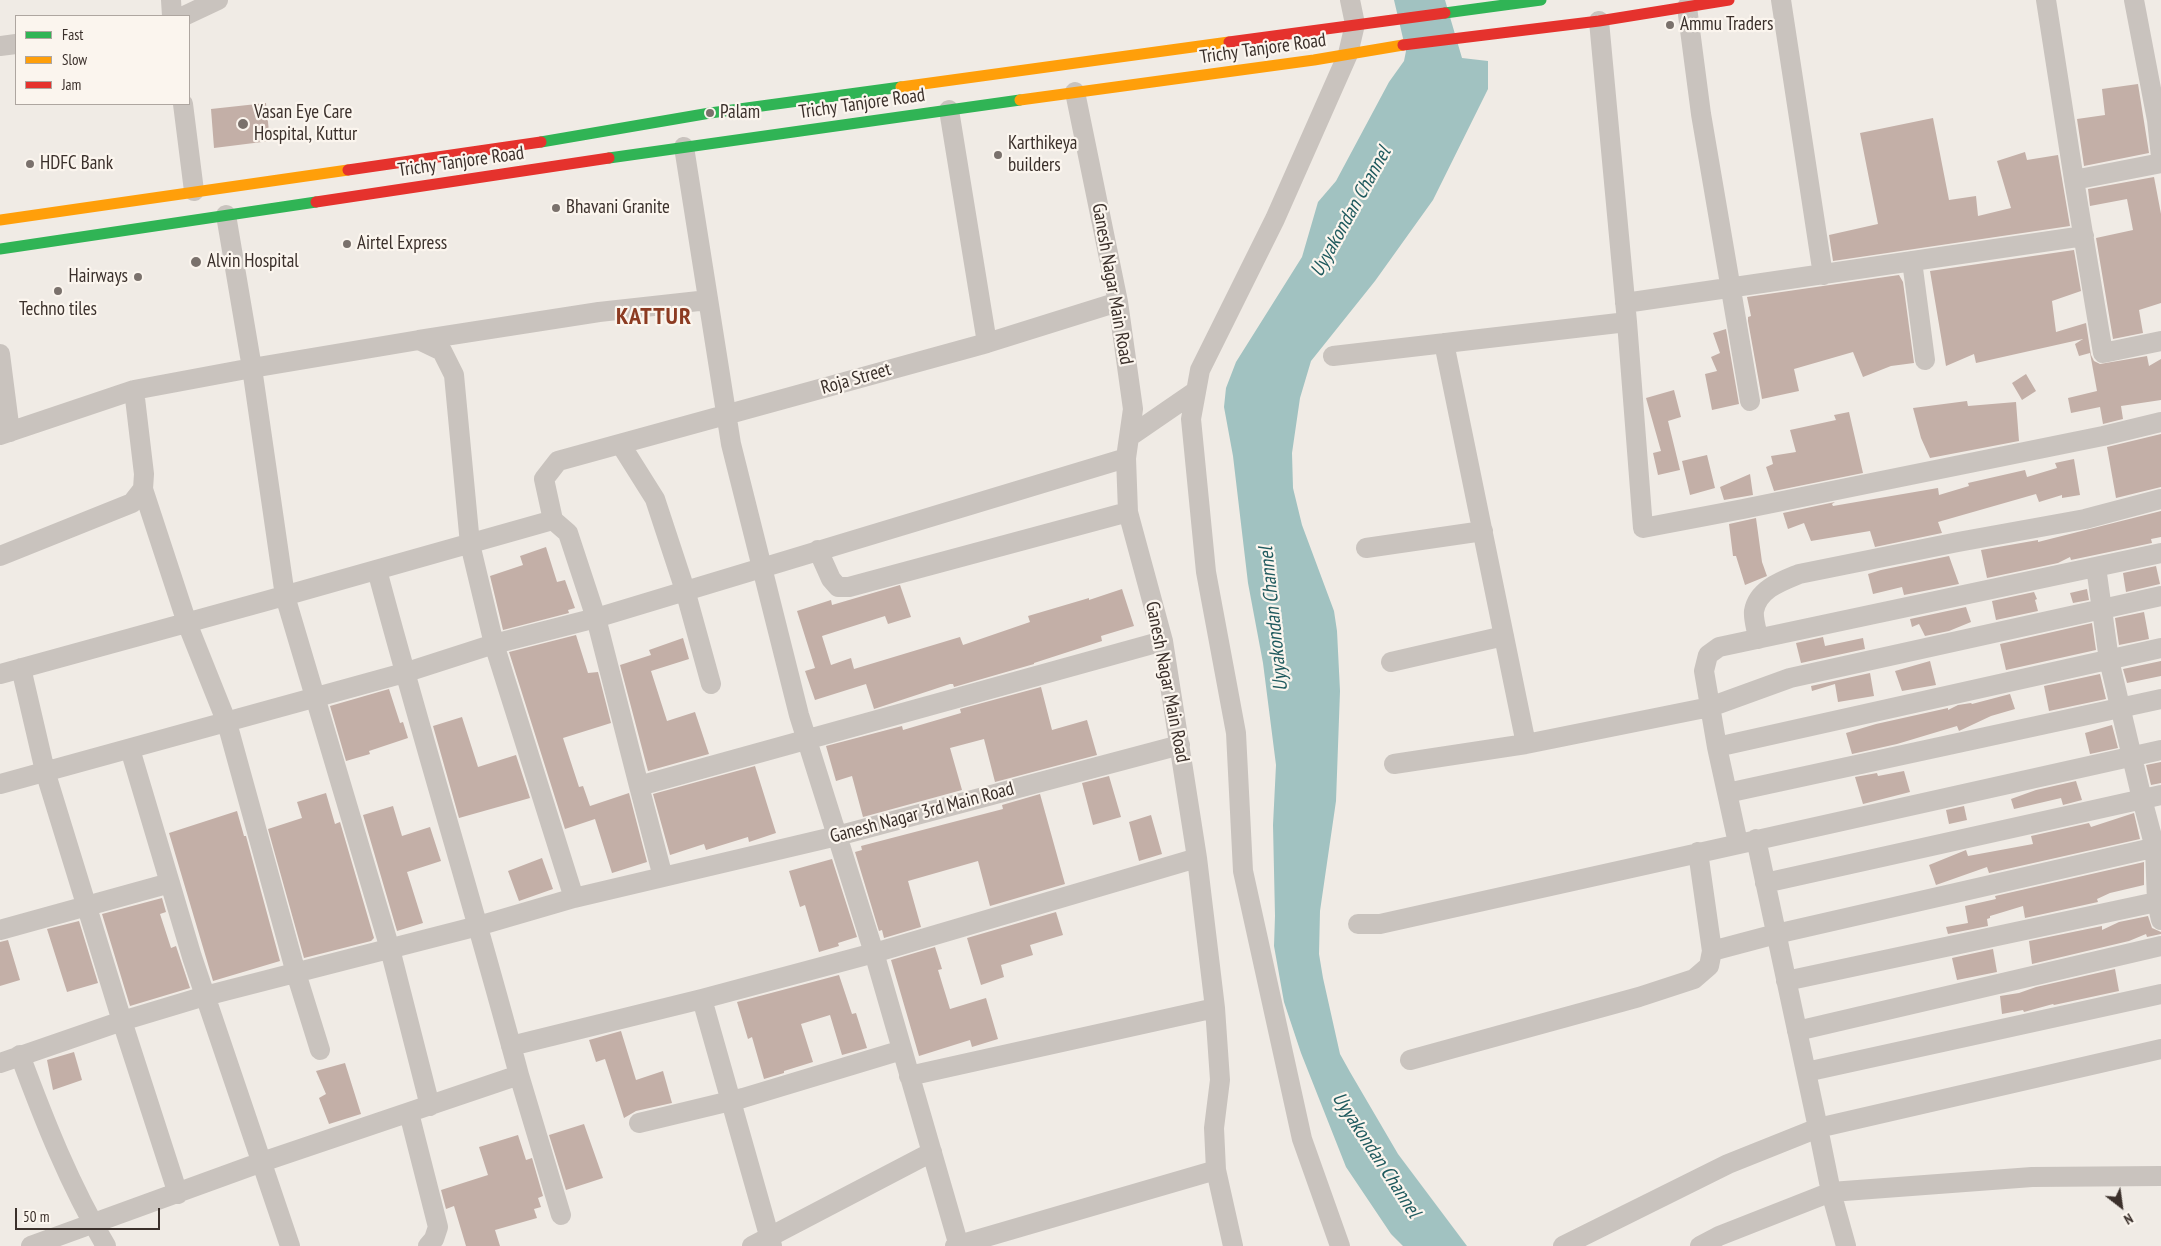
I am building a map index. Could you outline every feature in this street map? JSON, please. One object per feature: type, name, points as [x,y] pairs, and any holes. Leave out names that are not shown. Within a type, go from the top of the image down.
[{"type":"highway","name":"Trichy Tanjore Road","points":[[0,220],[520,146],[710,113],[1541,0]]},
{"type":"highway","name":"Trichy Tanjore Road","points":[[0,248],[684,147],[1397,46],[1599,21],[1729,0]]},
{"type":"street","points":[[171,0],[172,15]]},
{"type":"street","points":[[186,15],[218,0]]},
{"type":"street","points":[[1340,1246],[1302,1139],[1243,871],[1236,733],[1205,563],[1191,419],[1200,370],[1275,219],[1348,54],[1354,24],[1350,0]]},
{"type":"street","points":[[1782,0],[1823,275]]},
{"type":"street","points":[[2046,0],[2074,180],[2104,353],[2161,341]]},
{"type":"street","points":[[2134,0],[2161,157]]},
{"type":"street","points":[[1687,7],[1702,114],[1750,401]]},
{"type":"street","points":[[1599,21],[1626,312],[1643,528],[2103,436],[2161,422]]},
{"type":"street","points":[[0,46],[15,44]]},
{"type":"street","name":"Ganesh Nagar Main Road","points":[[1075,92],[1118,302],[1133,409],[1126,458],[1128,512],[1163,641],[1197,858],[1215,1008],[1220,1080],[1214,1128],[1216,1170],[1233,1246]]},
{"type":"street","points":[[183,105],[194,191]]},
{"type":"street","points":[[949,110],[987,343]]},
{"type":"street","points":[[684,147],[730,444],[807,740],[874,953],[958,1246],[1216,1170]]},
{"type":"street","points":[[2074,180],[2161,164]]},
{"type":"street","points":[[226,215],[252,368],[285,596],[390,949],[430,1106]]},
{"type":"street","points":[[1333,356],[1444,343],[1626,312],[1731,289],[2084,236]]},
{"type":"street","points":[[1912,261],[1925,360]]},
{"type":"street","points":[[0,354],[5,433],[134,390],[419,340],[600,312],[708,300]]},
{"type":"street","name":"Roja Street","points":[[553,520],[544,479],[558,462],[987,343],[1118,302]]},
{"type":"street","points":[[419,340],[442,351],[454,375],[470,544],[494,644],[574,898]]},
{"type":"street","points":[[1444,343],[1526,744]]},
{"type":"street","points":[[134,390],[144,474],[143,489],[187,623],[226,723],[296,973],[320,1050]]},
{"type":"street","points":[[1129,437],[1196,391]]},
{"type":"street","points":[[621,445],[655,499],[685,590],[711,684]]},
{"type":"street","points":[[0,784],[404,673],[494,644],[596,618],[1126,458]]},
{"type":"street","points":[[0,556],[132,503],[143,489]]},
{"type":"street","points":[[1758,639],[1754,610],[1761,595],[1777,584],[1799,574],[2085,519],[2161,499]]},
{"type":"street","points":[[818,550],[831,579],[838,587],[849,587],[1128,512]]},
{"type":"street","points":[[0,674],[553,520],[568,533],[596,618],[663,877]]},
{"type":"street","points":[[1366,548],[1483,531]]},
{"type":"street","points":[[1846,1246],[1831,1192],[1765,883],[1727,793],[1704,671],[1708,655],[1719,647],[2161,553]]},
{"type":"street","points":[[1786,981],[2160,908],[2158,847],[2142,799],[2109,660],[2096,567]]},
{"type":"street","points":[[377,570],[404,673],[478,926],[519,1076],[561,1215]]},
{"type":"street","points":[[1394,764],[1526,744],[1710,707],[1790,678],[2161,596]]},
{"type":"street","points":[[1391,662],[1504,636]]},
{"type":"street","points":[[639,786],[1163,641]]},
{"type":"street","points":[[1717,747],[2161,648]]},
{"type":"street","points":[[22,668],[45,771],[178,1194]]},
{"type":"street","points":[[1727,793],[2161,698]]},
{"type":"street","name":"Ganesh Nagar 3rd Main Road","points":[[0,1063],[122,1020],[205,996],[478,926],[574,898],[837,836],[1180,745]]},
{"type":"street","points":[[130,749],[205,996],[290,1246]]},
{"type":"street","points":[[1358,924],[1380,924],[2161,750]]},
{"type":"street","points":[[1765,883],[2161,795]]},
{"type":"street","points":[[1712,951],[1776,934],[2158,847]]},
{"type":"street","points":[[1410,1060],[1639,997],[1694,979],[1709,966],[1712,951],[1698,852]]},
{"type":"street","points":[[511,1046],[702,999],[874,953],[1197,858]]},
{"type":"street","points":[[0,930],[170,883]]},
{"type":"street","points":[[1797,1030],[2161,946]]},
{"type":"street","points":[[1806,1072],[2161,994]]},
{"type":"street","points":[[702,999],[771,1242]]},
{"type":"street","points":[[909,1076],[1215,1008]]},
{"type":"street","points":[[639,1123],[730,1101],[902,1050]]},
{"type":"street","points":[[1563,1246],[1728,1164],[1818,1128],[2161,1050]]},
{"type":"street","points":[[20,1055],[58,1151],[92,1223],[106,1246]]},
{"type":"street","points":[[31,1246],[262,1162],[519,1076]]},
{"type":"street","points":[[409,1113],[438,1227],[434,1239],[428,1246]]},
{"type":"street","points":[[752,1246],[771,1242],[932,1152]]},
{"type":"street","points":[[1700,1246],[1719,1236],[1831,1192],[2032,1177],[2161,1176]]},
{"type":"water","name":"Uyyakondan Channel","points":[[1394,0],[1445,0],[1462,58],[1488,61],[1488,89],[1433,200],[1375,281],[1311,361],[1300,398],[1292,453],[1293,488],[1302,525],[1334,611],[1340,691],[1336,801],[1320,911],[1319,954],[1340,1054],[1398,1154],[1467,1246],[1403,1246],[1391,1234],[1346,1167],[1301,1053],[1284,1002],[1274,946],[1273,825],[1276,765],[1263,663],[1248,583],[1233,456],[1224,407],[1226,388],[1236,362],[1302,257],[1318,202],[1336,181],[1389,82],[1404,61],[1406,51]]},
{"type":"building","points":[[2138,84],[2149,153],[2084,166],[2077,119],[2105,115],[2102,89]]},
{"type":"building","points":[[266,103],[270,141],[214,148],[211,109]]},
{"type":"building","points":[[1933,118],[1949,200],[1976,196],[1978,216],[2011,208],[1997,161],[2025,152],[2027,160],[2058,155],[2070,226],[1833,261],[1829,235],[1878,224],[1860,133]]},
{"type":"building","points":[[2154,177],[2161,214],[2161,303],[2139,310],[2143,333],[2113,339],[2096,238],[2133,230],[2127,199],[2090,206],[2088,189]]},
{"type":"building","points":[[2074,250],[2081,291],[2052,301],[2056,332],[2086,323],[2091,355],[2094,361],[2100,364],[2147,356],[2149,366],[2161,359],[2161,400],[2121,406],[2123,419],[2103,424],[2100,407],[2071,413],[2068,398],[2097,391],[2090,353],[2079,356],[2075,344],[2083,339],[1976,363],[1974,354],[1946,366],[1930,271]]},
{"type":"building","points":[[1899,275],[1903,282],[1914,363],[1891,366],[1863,377],[1853,352],[1794,369],[1799,391],[1762,399],[1748,321],[1748,317],[1751,316],[1747,297]]},
{"type":"building","points":[[1726,329],[1739,404],[1712,410],[1705,374],[1717,371],[1711,357],[1720,353],[1713,333]]},
{"type":"building","points":[[2026,374],[2036,391],[2022,400],[2012,383]]},
{"type":"building","points":[[1674,390],[1681,417],[1668,421],[1680,470],[1658,475],[1653,453],[1661,451],[1646,398]]},
{"type":"building","points":[[1967,401],[1968,406],[2016,402],[2019,441],[1930,458],[1921,438],[1913,408]]},
{"type":"building","points":[[1849,412],[1863,473],[1774,491],[1766,467],[1773,464],[1771,456],[1796,452],[1790,430],[1836,420],[1834,415]]},
{"type":"building","points":[[2161,434],[2161,487],[2116,498],[2107,447]]},
{"type":"building","points":[[1707,455],[1715,488],[1690,495],[1682,461]]},
{"type":"building","points":[[2074,459],[2080,495],[2062,498],[2062,495],[2039,502],[2036,494],[1938,522],[1942,533],[1875,547],[1870,531],[1811,541],[1804,523],[1788,529],[1783,513],[1835,502],[1832,504],[1833,506],[1938,488],[1939,495],[1969,486],[1968,483],[2025,470],[2027,477],[2057,468],[2055,463]]},
{"type":"building","points":[[1750,474],[1753,495],[1724,500],[1720,487]]},
{"type":"building","points":[[2161,511],[2161,537],[2151,539],[2152,543],[2071,560],[2070,557],[2058,563],[1987,578],[1981,550],[2038,540],[2038,542]]},
{"type":"building","points":[[1756,518],[1762,562],[1767,576],[1745,585],[1736,556],[1733,556],[1729,524]]},
{"type":"building","points":[[546,547],[557,582],[565,580],[575,608],[568,610],[569,613],[503,630],[490,576],[523,565],[520,556]]},
{"type":"building","points":[[1949,556],[1959,584],[1904,595],[1902,587],[1873,594],[1868,574]]},
{"type":"building","points":[[2156,566],[2160,584],[2126,592],[2123,573]]},
{"type":"building","points":[[900,585],[911,617],[888,624],[885,616],[822,636],[831,665],[851,658],[854,669],[960,637],[963,645],[1030,622],[1028,616],[1122,589],[1134,626],[1101,636],[1102,641],[1034,664],[954,687],[953,684],[950,684],[874,709],[866,684],[815,700],[805,671],[815,668],[797,611],[831,600],[832,605]]},
{"type":"building","points":[[2087,589],[2089,600],[2073,603],[2070,593]]},
{"type":"building","points":[[2034,592],[2038,611],[1996,620],[1992,601]]},
{"type":"building","points":[[1966,607],[1971,622],[1949,631],[1925,636],[1919,624],[1912,627],[1910,619]]},
{"type":"building","points":[[2144,612],[2149,639],[2119,645],[2115,618]]},
{"type":"building","points":[[2092,623],[2096,650],[2006,670],[2000,644]]},
{"type":"building","points":[[576,635],[588,673],[598,672],[611,723],[563,738],[579,787],[583,786],[590,806],[629,793],[647,862],[612,873],[595,819],[565,829],[509,652]]},
{"type":"building","points":[[1823,637],[1825,646],[1863,638],[1865,649],[1801,663],[1796,643]]},
{"type":"building","points":[[683,638],[689,659],[651,671],[667,721],[695,712],[709,754],[648,771],[620,665],[651,655],[649,650]]},
{"type":"building","points":[[1930,661],[1936,685],[1902,691],[1895,671]]},
{"type":"building","points":[[2161,661],[2161,676],[2127,683],[2123,669]]},
{"type":"building","points":[[1870,673],[1874,696],[1838,702],[1835,684],[1812,691],[1811,686]]},
{"type":"building","points":[[2100,674],[2106,699],[2049,711],[2044,686]]},
{"type":"building","points":[[1041,687],[1052,730],[1087,720],[1097,755],[995,782],[984,739],[950,748],[962,790],[863,817],[852,776],[836,781],[826,746],[902,726],[903,730],[961,713],[960,709]]},
{"type":"building","points":[[389,689],[400,723],[403,722],[408,738],[369,751],[370,754],[346,761],[330,706]]},
{"type":"building","points":[[2010,694],[2015,709],[1991,716],[1959,731],[1957,726],[1897,744],[1852,754],[1846,733],[1876,724],[1948,708],[1948,710],[1958,705],[1972,704]]},
{"type":"building","points":[[462,717],[478,767],[516,755],[530,798],[459,818],[433,726]]},
{"type":"building","points":[[2112,725],[2118,748],[2090,754],[2085,733]]},
{"type":"building","points":[[2161,762],[2161,783],[2151,785],[2146,765]]},
{"type":"building","points":[[755,766],[776,833],[749,842],[748,837],[706,850],[704,844],[670,855],[653,794]]},
{"type":"building","points":[[1904,771],[1910,792],[1863,804],[1855,777],[1877,773],[1878,776]]},
{"type":"building","points":[[1109,776],[1121,817],[1093,825],[1082,783]]},
{"type":"building","points":[[2076,781],[2082,800],[2063,805],[2061,798],[2014,809],[2011,799],[2036,790]]},
{"type":"building","points":[[326,793],[335,824],[340,822],[374,938],[371,941],[304,958],[268,829],[302,818],[297,802]]},
{"type":"building","points":[[1040,794],[1065,884],[990,906],[978,861],[908,881],[921,927],[884,938],[882,930],[879,931],[855,852],[862,850],[861,846],[1003,809],[1002,805]]},
{"type":"building","points":[[393,806],[402,836],[430,827],[441,861],[407,872],[423,923],[397,931],[363,815]]},
{"type":"building","points":[[1964,806],[1967,820],[1949,824],[1946,810]]},
{"type":"building","points":[[237,811],[244,836],[246,836],[280,961],[213,981],[169,833]]},
{"type":"building","points":[[2134,813],[2140,839],[1989,873],[1987,867],[1936,885],[1929,865],[1966,850],[1968,856],[2033,844],[2031,836],[2089,823],[2091,827]]},
{"type":"building","points":[[1151,815],[1162,854],[1139,861],[1129,822]]},
{"type":"building","points":[[542,858],[553,889],[519,901],[508,871]]},
{"type":"building","points":[[832,859],[857,937],[838,943],[839,946],[819,952],[805,905],[800,907],[789,871]]},
{"type":"building","points":[[2144,862],[2144,885],[2110,893],[2097,899],[2098,902],[2025,918],[2023,906],[1990,916],[1987,919],[1988,926],[1948,934],[1946,927],[1968,923],[1965,906],[1996,899],[1995,896]]},
{"type":"building","points":[[162,898],[166,912],[160,914],[171,948],[176,946],[190,988],[130,1006],[102,914]]},
{"type":"building","points":[[1056,912],[1063,935],[1030,945],[1033,955],[1001,965],[1004,977],[981,985],[967,938]]},
{"type":"building","points":[[2148,916],[2152,928],[2161,932],[2161,934],[2147,937],[2146,934],[2129,941],[2032,964],[2029,941],[2102,926],[2102,930],[2119,922]]},
{"type":"building","points":[[79,921],[98,983],[67,992],[47,929]]},
{"type":"building","points":[[8,940],[20,980],[0,986],[0,942]]},
{"type":"building","points":[[935,947],[942,969],[938,970],[950,1009],[986,998],[998,1039],[972,1047],[970,1040],[919,1056],[891,960]]},
{"type":"building","points":[[1993,949],[1997,972],[1957,980],[1952,958]]},
{"type":"building","points":[[2115,969],[2119,991],[2053,1004],[2024,1012],[2023,1010],[2002,1014],[2000,996]]},
{"type":"building","points":[[839,975],[852,1014],[856,1013],[867,1048],[842,1055],[830,1015],[801,1024],[813,1062],[764,1079],[752,1037],[748,1039],[737,1002]]},
{"type":"building","points":[[621,1031],[636,1080],[663,1071],[672,1103],[636,1111],[624,1118],[605,1059],[596,1062],[589,1040]]},
{"type":"building","points":[[74,1052],[82,1080],[53,1090],[47,1060]]},
{"type":"building","points":[[345,1063],[361,1114],[329,1124],[319,1098],[326,1094],[316,1071]]},
{"type":"building","points":[[584,1124],[603,1178],[566,1190],[549,1135]]},
{"type":"building","points":[[518,1135],[526,1160],[532,1158],[543,1196],[538,1198],[541,1207],[534,1209],[537,1218],[495,1230],[500,1246],[466,1246],[454,1206],[446,1209],[441,1190],[488,1175],[479,1147]]},
{"type":"traffic: fast","points":[[1445,13],[1541,0]]},
{"type":"traffic: fast","points":[[541,142],[710,113],[901,87]]},
{"type":"traffic: fast","points":[[609,158],[1020,100]]},
{"type":"traffic: fast","points":[[0,249],[316,202]]},
{"type":"traffic: slow","points":[[901,87],[1229,42]]},
{"type":"traffic: slow","points":[[1020,100],[1314,60],[1403,45]]},
{"type":"traffic: slow","points":[[0,220],[348,170]]},
{"type":"traffic: jam","points":[[1403,45],[1599,21],[1729,0]]},
{"type":"traffic: jam","points":[[1229,42],[1445,13]]},
{"type":"traffic: jam","points":[[348,170],[541,142]]},
{"type":"traffic: jam","points":[[316,202],[609,158]]},
{"type":"place","name":"Ammu Traders","points":[[1670,25]]},
{"type":"place","name":"Palam","points":[[710,113]]},
{"type":"place","name":"Vasan Eye Care Hospital, Kuttur","points":[[243,124]]},
{"type":"place","name":"Karthikeya builders","points":[[998,155]]},
{"type":"place","name":"HDFC Bank","points":[[30,164]]},
{"type":"place","name":"Bhavani Granite","points":[[556,208]]},
{"type":"place","name":"Airtel Express","points":[[347,244]]},
{"type":"place","name":"Alvin Hospital","points":[[196,262]]},
{"type":"place","name":"Hairways","points":[[138,277]]},
{"type":"place","name":"Techno tiles","points":[[58,291]]},
{"type":"district","name":"KATTUR","points":[[654,317]]}]
